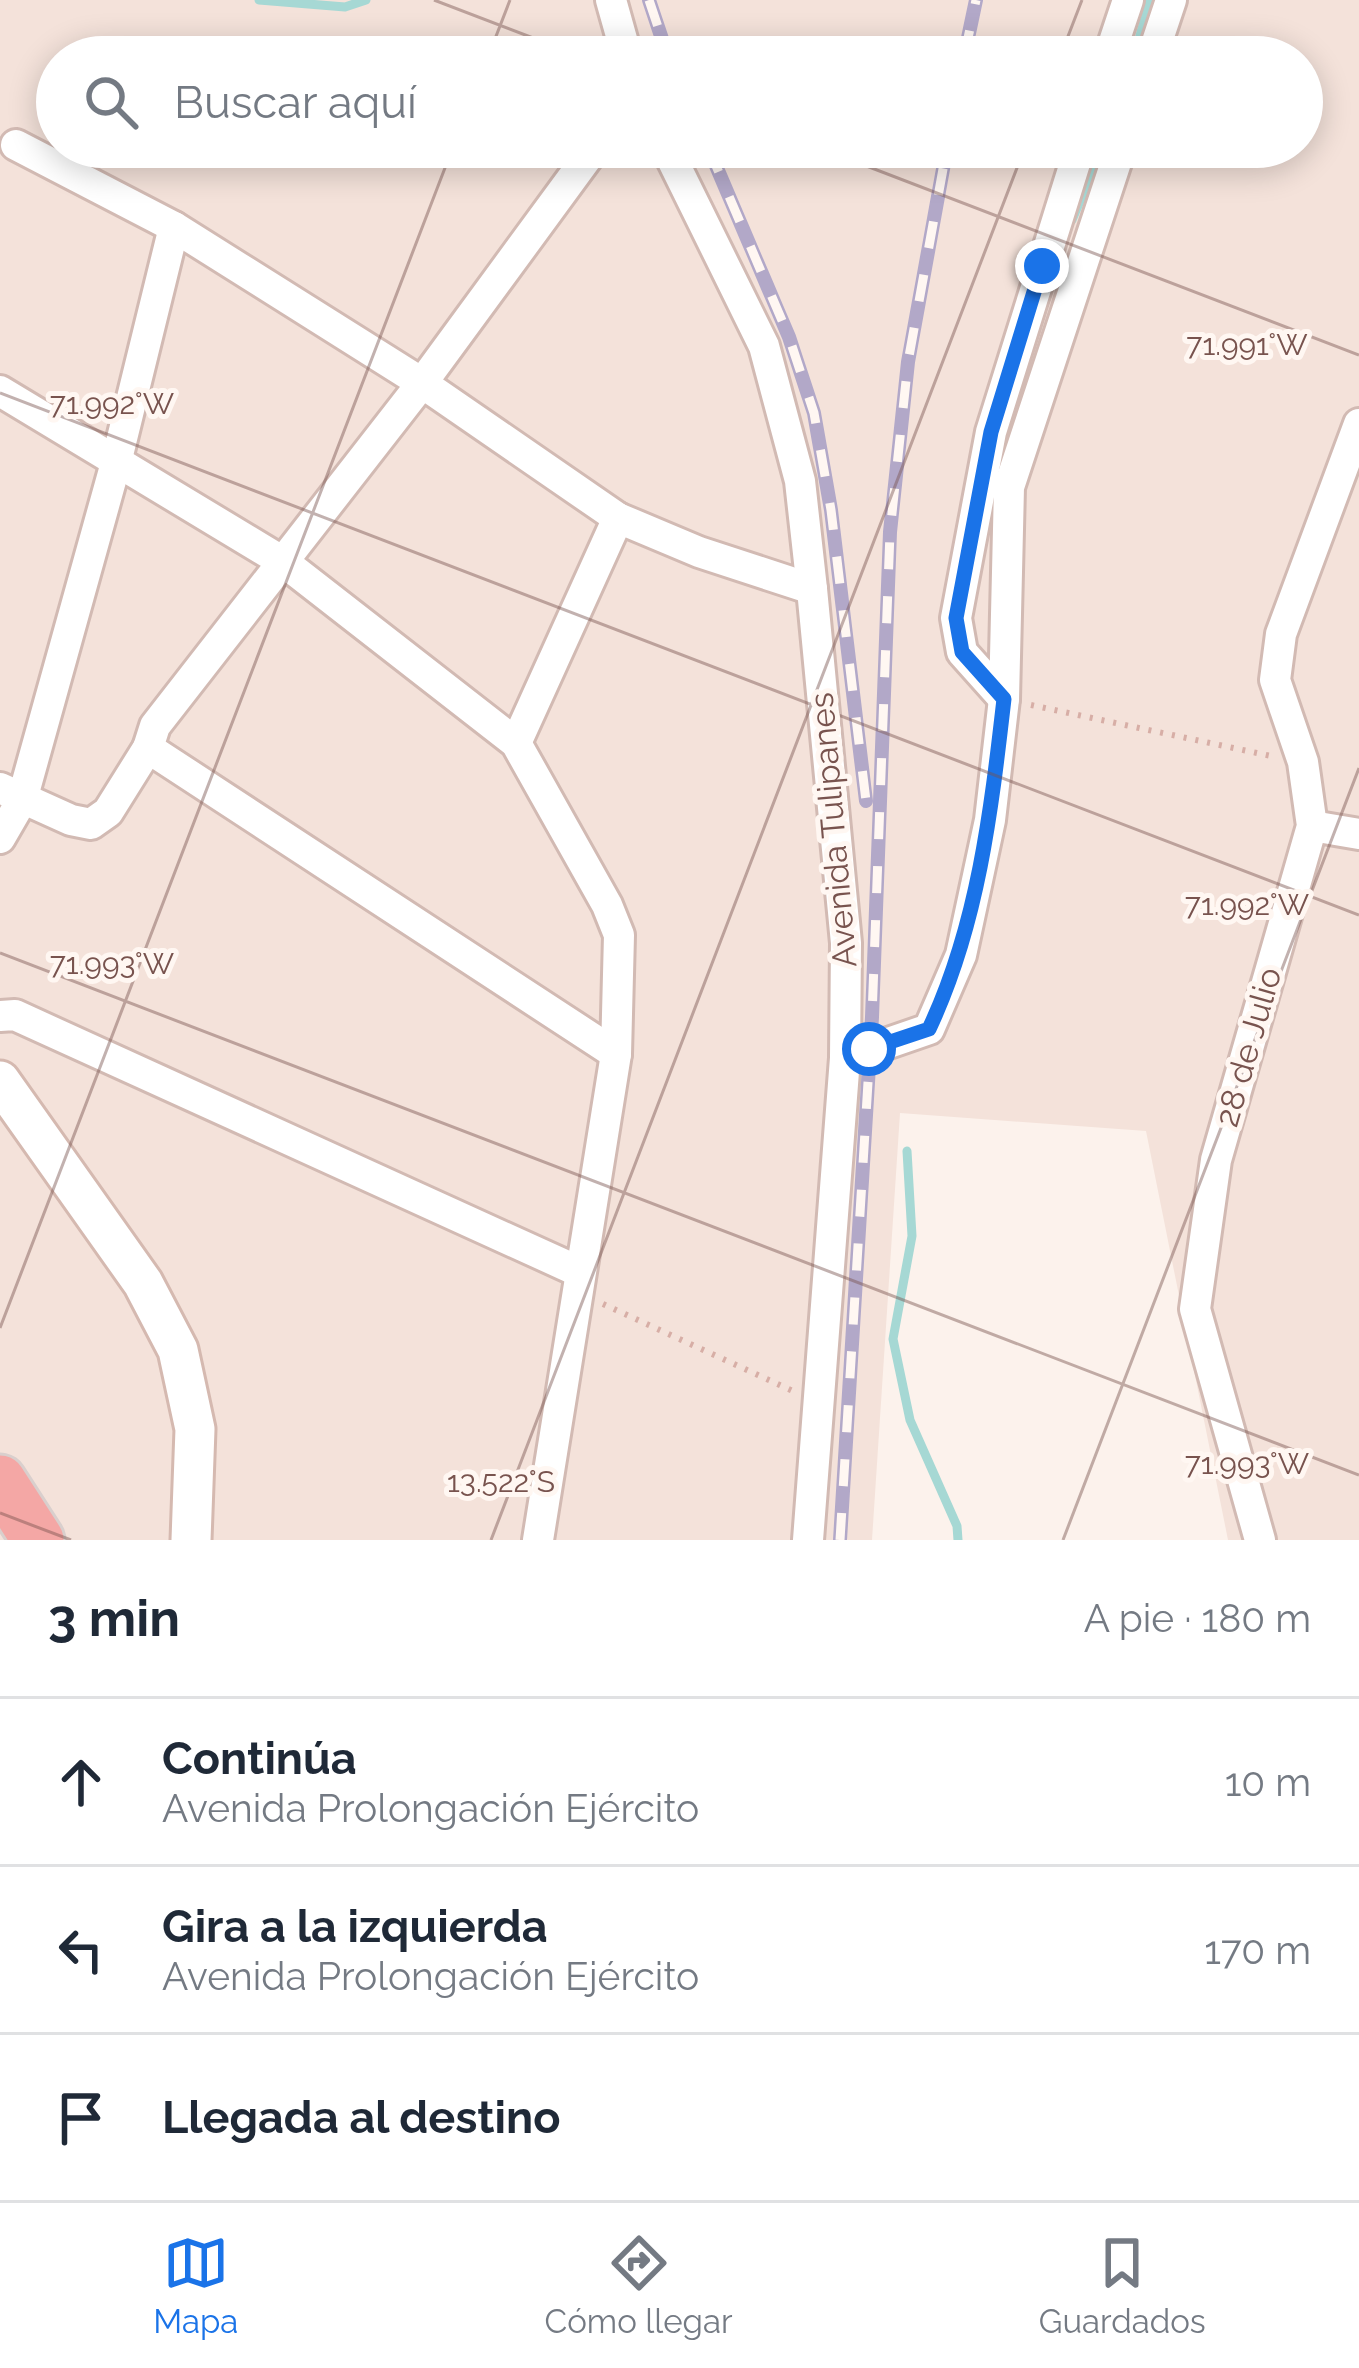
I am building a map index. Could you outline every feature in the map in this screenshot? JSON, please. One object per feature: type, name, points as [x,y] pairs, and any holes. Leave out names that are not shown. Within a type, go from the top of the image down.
[{"type":"highway","points":[[0,1481],[38,1540]]},
{"type":"street","points":[[611,0],[621,36]]},
{"type":"street","points":[[1116,36],[1127,0]]},
{"type":"street","points":[[1159,36],[1171,0]]},
{"type":"street","points":[[16,145],[36,155]]},
{"type":"street","points":[[60,168],[174,227],[422,383],[618,518],[699,552],[812,589]]},
{"type":"street","points":[[11,794],[92,824],[108,812],[148,748],[155,726],[422,383],[580,168]]},
{"type":"street","name":"Avenida Tulipanes","points":[[676,168],[764,346],[800,481],[846,943],[845,1058],[808,1540]]},
{"type":"street","points":[[1004,699],[962,652],[956,618],[991,432],[1073,168]]},
{"type":"street","points":[[845,1058],[929,1029],[961,955],[990,820],[1004,699],[1009,487],[1114,168]]},
{"type":"street","points":[[0,838],[117,459],[174,227]]},
{"type":"street","points":[[0,391],[285,563],[516,743],[607,905],[619,935],[616,1054],[538,1540]]},
{"type":"street","name":"28 de Julio","points":[[1260,1540],[1195,1309],[1216,1160],[1312,826],[1303,762],[1275,680],[1281,634],[1359,424]]},
{"type":"street","points":[[516,743],[618,518]]},
{"type":"street","points":[[148,748],[616,1054]]},
{"type":"street","points":[[1312,826],[1359,834]]},
{"type":"street","points":[[0,1016],[15,1015],[579,1283]]},
{"type":"street","points":[[0,1081],[142,1282],[178,1350],[194,1429],[191,1540]]},
{"type":"path","points":[[1004,699],[1303,762]]},
{"type":"path","points":[[579,1283],[818,1402]]},
{"type":"shaded area","points":[[0,0],[1359,0],[1359,1540],[1228,1540],[1146,1131],[900,1113],[872,1540],[0,1540]]},
{"type":"waterway","points":[[259,0],[345,7],[366,0]]},
{"type":"waterway","points":[[1140,36],[1150,0]]},
{"type":"waterway","points":[[1072,220],[1094,168]]},
{"type":"waterway","points":[[907,1151],[912,1236],[893,1339],[910,1420],[957,1526],[958,1540]]},
{"type":"railway","points":[[649,0],[661,36]]},
{"type":"railway","points":[[968,36],[976,0]]},
{"type":"railway","points":[[717,168],[789,337],[814,413],[831,510],[866,801]]},
{"type":"railway","points":[[840,1540],[872,1017],[890,532],[908,362],[943,168]]},
{"type":"route","points":[[869,1049],[929,1029],[961,955],[990,820],[1004,699],[962,652],[956,618],[991,432],[1042,266]]}]
